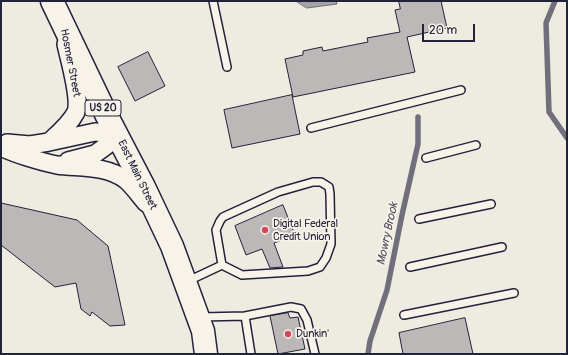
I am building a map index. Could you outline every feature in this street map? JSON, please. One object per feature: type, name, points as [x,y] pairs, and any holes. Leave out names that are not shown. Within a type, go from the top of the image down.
[{"type":"main road","name":"East Main Street","points":[[52,1],[172,246],[203,331],[206,354]]},
{"type":"street","name":"Hosmer Street","points":[[49,142],[71,120],[76,110],[77,98],[62,21]]},
{"type":"street","points":[[1,143],[30,145],[95,132],[117,134]]},
{"type":"street","points":[[56,165],[95,154],[106,146],[117,134]]},
{"type":"street","points":[[1,147],[9,151],[56,165],[91,167],[113,173],[126,180],[156,214]]},
{"type":"lane","points":[[214,1],[227,67]]},
{"type":"lane","points":[[311,128],[461,90]]},
{"type":"lane","points":[[426,158],[476,145]]},
{"type":"lane","points":[[313,182],[321,182],[329,187],[331,244],[326,258],[320,267],[308,271],[242,275],[222,265],[216,230],[220,221],[224,217],[285,190],[313,182]]},
{"type":"lane","points":[[419,219],[491,204]]},
{"type":"lane","points":[[410,267],[502,247]]},
{"type":"lane","points":[[186,283],[222,265]]},
{"type":"lane","points":[[404,315],[514,293]]},
{"type":"lane","points":[[198,318],[245,316],[291,307],[301,309],[307,320],[315,354]]},
{"type":"lane","points":[[245,316],[251,354]]},
{"type":"shaded area","points":[[296,1],[336,1],[337,4],[307,8]]},
{"type":"building","points":[[399,1],[441,1],[447,28],[407,37],[415,72],[293,97],[285,59],[303,55],[303,51],[322,47],[323,51],[368,42],[367,38],[400,32],[395,10],[400,9]]},
{"type":"building","points":[[148,52],[165,86],[135,101],[118,67]]},
{"type":"building","points":[[292,95],[300,134],[232,148],[224,110]]},
{"type":"building","points":[[1,203],[77,220],[108,246],[125,325],[110,326],[92,312],[90,316],[81,309],[76,283],[55,287],[1,245]]},
{"type":"building","name":"Digital Federal Credit Union","points":[[283,205],[295,235],[274,243],[283,267],[270,268],[262,249],[246,255],[235,226]]},
{"type":"building","name":"Dunkin'","points":[[288,313],[290,318],[298,317],[305,349],[278,354],[270,316]]},
{"type":"building","points":[[465,318],[473,354],[403,354],[399,333]]},
{"type":"waterway","points":[[555,1],[546,23],[549,112],[567,138]]},
{"type":"waterway","name":"Mowry Brook","points":[[368,354],[370,341],[387,290],[418,144],[418,117]]},
{"type":"place","name":"Digital Federal Credit Union","points":[[265,230]]},
{"type":"place","name":"Dunkin'","points":[[288,334]]}]
